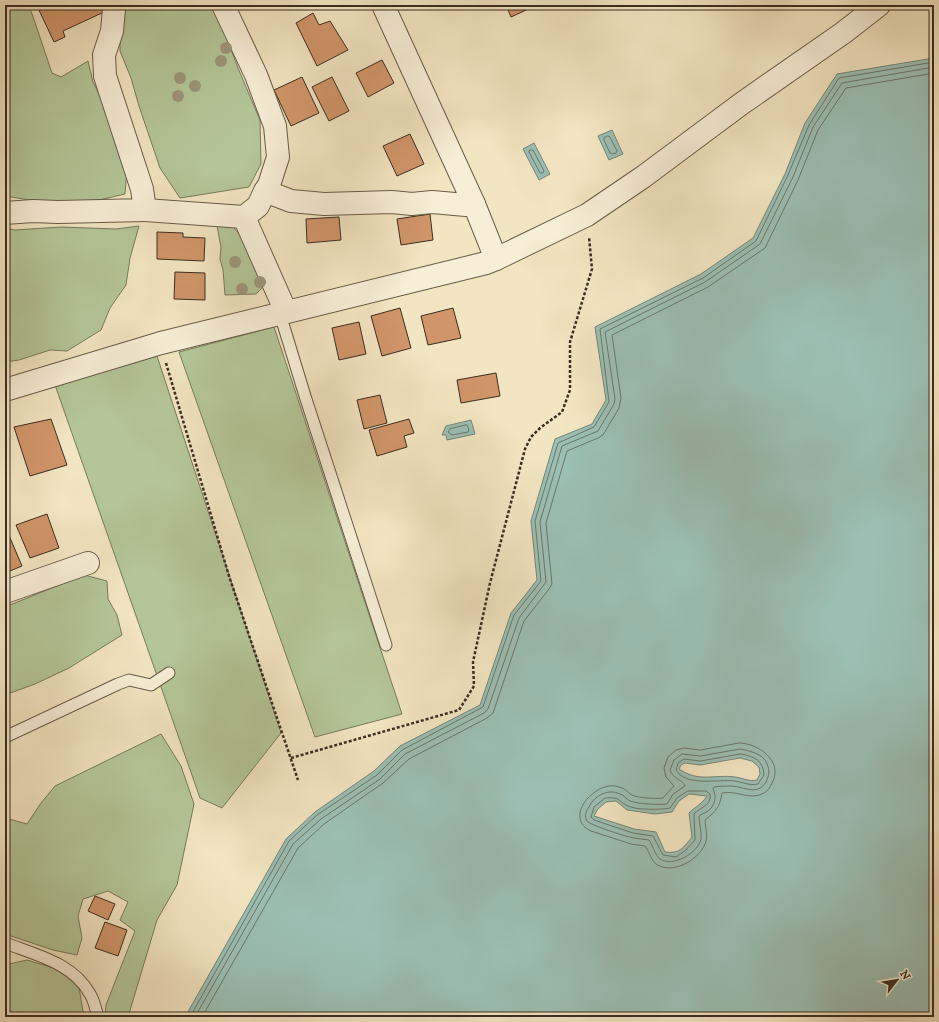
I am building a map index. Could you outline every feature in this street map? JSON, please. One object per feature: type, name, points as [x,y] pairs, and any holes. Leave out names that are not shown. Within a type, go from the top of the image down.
[{"type":"street","points":[[113,5],[112,31],[104,55],[105,76],[142,189],[146,210]]},
{"type":"street","points":[[5,213],[33,211],[58,212],[146,210],[244,217],[258,206],[269,185],[278,157],[274,126],[256,75],[223,5]]},
{"type":"street","points":[[383,5],[474,204],[496,259]]},
{"type":"street","points":[[5,390],[161,343],[486,263],[496,259],[586,215],[643,177],[741,104],[843,33],[879,5]]},
{"type":"street","points":[[265,191],[290,201],[324,204],[392,202],[412,204],[432,202],[466,205],[474,204]]},
{"type":"street","points":[[244,217],[283,313]]},
{"type":"street","points":[[5,592],[88,563]]},
{"type":"lane","points":[[283,313],[305,396],[386,645]]},
{"type":"lane","points":[[5,737],[128,680],[150,685],[169,674]]},
{"type":"lane","points":[[5,943],[66,967],[80,978],[91,994],[98,1017]]},
{"type":"path","points":[[291,758],[459,710],[474,686],[473,662],[490,583],[525,449],[531,437],[540,428],[562,412],[570,390],[570,342],[592,269],[586,215]]},
{"type":"path","points":[[161,343],[229,576],[298,780]]},
{"type":"green space","points":[[14,5],[29,5],[52,73],[61,77],[88,61],[93,82],[105,106],[127,169],[125,194],[95,201],[60,205],[5,196],[5,11]]},
{"type":"green space","points":[[120,5],[209,5],[223,23],[226,36],[238,68],[260,120],[261,164],[249,187],[180,198],[160,168],[131,78],[120,51]]},
{"type":"green space","points":[[139,226],[130,258],[126,285],[110,308],[101,330],[67,351],[50,350],[19,360],[5,362],[5,228],[15,230],[61,227],[116,229]]},
{"type":"green space","points":[[217,226],[233,227],[250,246],[265,285],[256,294],[225,295],[223,270],[220,259],[221,247]]},
{"type":"green space","points":[[274,327],[402,714],[315,737],[179,352]]},
{"type":"green space","points":[[157,356],[281,733],[222,808],[200,798],[55,385]]},
{"type":"green space","points":[[84,575],[107,581],[108,599],[117,615],[122,635],[69,668],[35,684],[5,695],[5,607]]},
{"type":"green space","points":[[161,734],[181,766],[194,804],[177,885],[157,920],[128,1017],[105,1017],[106,1005],[135,931],[120,920],[128,902],[108,891],[83,899],[78,916],[82,938],[77,955],[53,950],[5,934],[5,818],[27,824],[55,786]]},
{"type":"green space","points":[[27,960],[67,972],[78,982],[84,1017],[18,1017],[9,1009],[5,1009],[5,965]]},
{"type":"water","points":[[934,58],[934,1017],[185,1017],[286,839],[315,812],[374,771],[400,746],[480,705],[511,613],[537,580],[531,521],[555,439],[592,424],[606,400],[595,327],[701,274],[753,238],[785,174],[805,123],[837,74]],"holes":[[[740,758],[752,761],[759,767],[760,774],[757,780],[727,776],[700,777],[694,776],[679,769],[681,765],[685,763],[700,765]],[[689,794],[707,796],[689,813],[692,837],[681,849],[674,852],[665,852],[656,832],[634,829],[594,816],[598,809],[606,802],[616,801],[627,810],[655,814],[672,812],[679,801]]]},
{"type":"water","points":[[612,130],[623,154],[609,160],[598,136]]},
{"type":"water","points":[[534,143],[550,174],[539,180],[523,149]]},
{"type":"water","points":[[471,420],[475,434],[447,440],[446,435],[442,435],[446,426]]},
{"type":"building","points":[[45,5],[101,5],[104,12],[63,31],[65,37],[54,42],[38,8]]},
{"type":"building","points":[[506,5],[537,5],[511,17]]},
{"type":"building","points":[[313,13],[319,25],[330,21],[348,50],[317,66],[296,23]]},
{"type":"building","points":[[382,60],[394,83],[368,97],[356,73]]},
{"type":"building","points":[[302,77],[319,113],[291,126],[274,90]]},
{"type":"building","points":[[332,77],[349,111],[329,121],[312,87]]},
{"type":"building","points":[[410,134],[424,164],[397,176],[383,146]]},
{"type":"building","points":[[430,214],[433,240],[401,245],[397,219]]},
{"type":"building","points":[[339,217],[341,240],[307,243],[306,219]]},
{"type":"building","points":[[157,232],[183,233],[183,237],[205,238],[204,261],[157,259]]},
{"type":"building","points":[[175,272],[205,273],[205,300],[174,299]]},
{"type":"building","points":[[400,308],[411,348],[382,356],[371,316]]},
{"type":"building","points":[[453,308],[461,338],[428,345],[421,316]]},
{"type":"building","points":[[359,322],[366,354],[339,360],[332,328]]},
{"type":"building","points":[[496,373],[500,396],[461,403],[457,380]]},
{"type":"building","points":[[380,395],[387,423],[364,429],[357,400]]},
{"type":"building","points":[[51,419],[67,465],[30,476],[14,427]]},
{"type":"building","points":[[409,419],[414,433],[404,436],[407,447],[377,456],[369,430]]},
{"type":"building","points":[[47,514],[59,548],[30,558],[16,525]]},
{"type":"building","points":[[5,526],[22,566],[5,573]]},
{"type":"building","points":[[95,896],[115,904],[108,920],[88,911]]},
{"type":"building","points":[[105,922],[127,930],[118,956],[95,948]]}]
